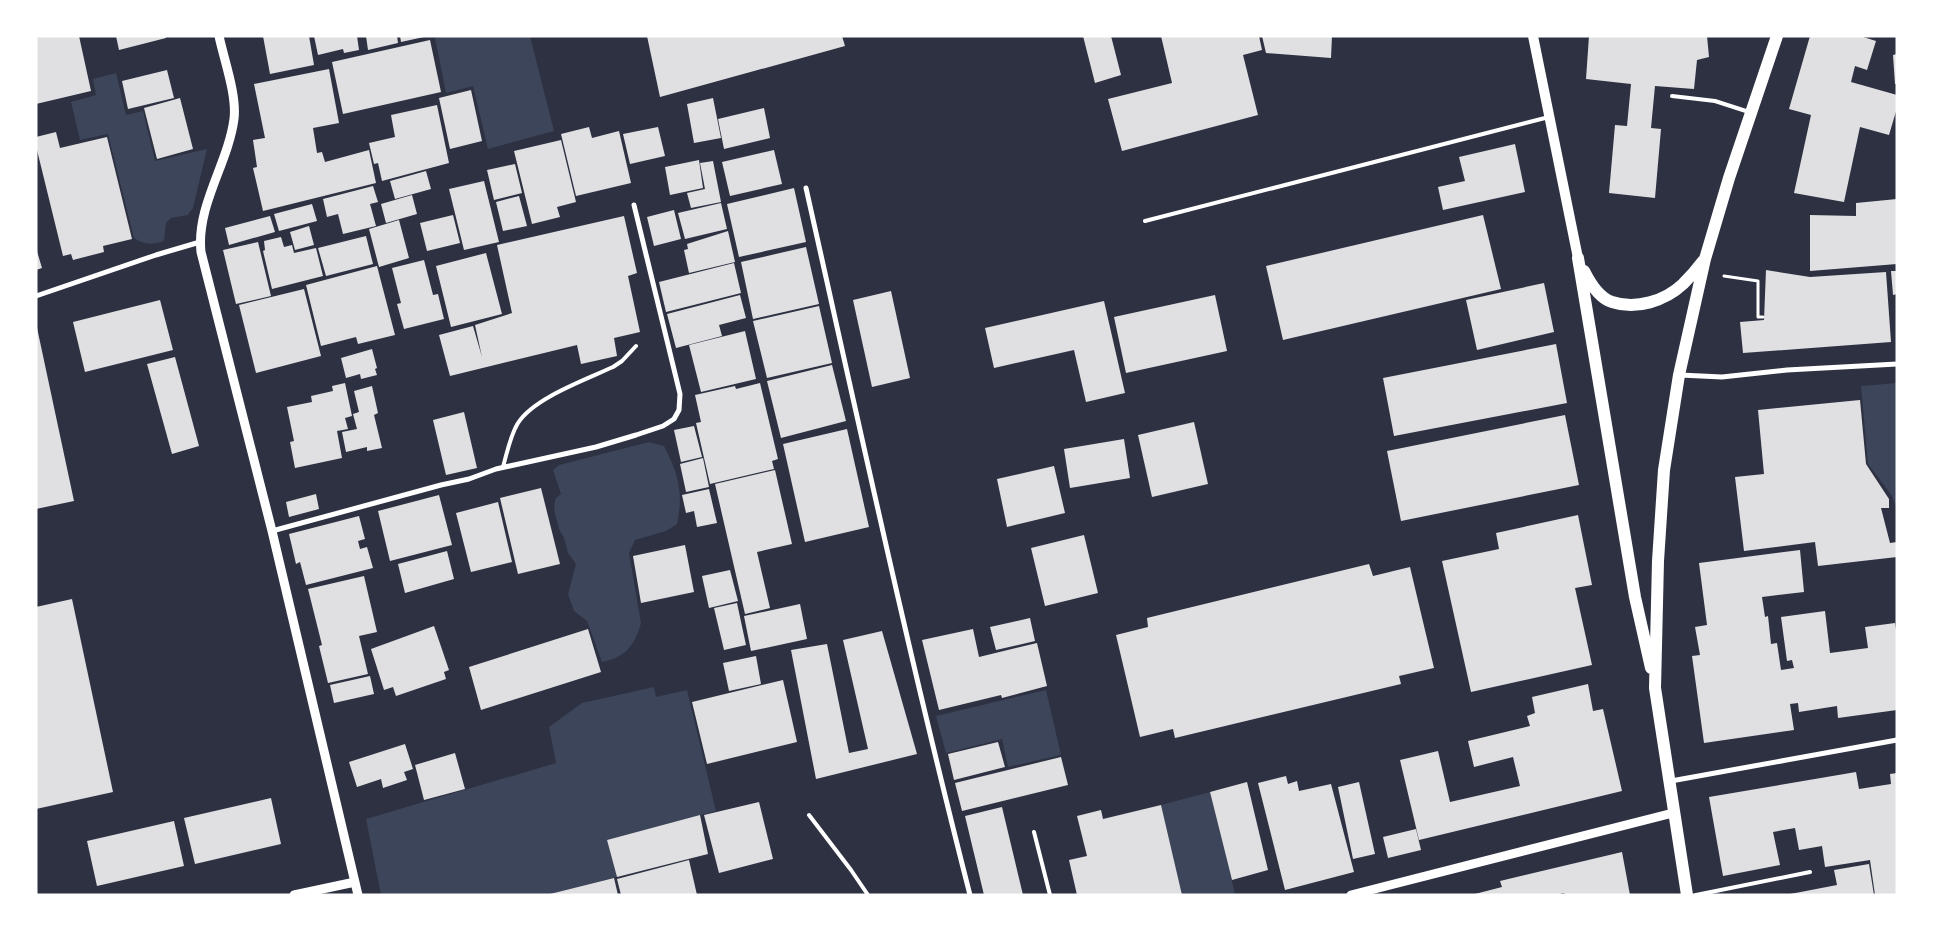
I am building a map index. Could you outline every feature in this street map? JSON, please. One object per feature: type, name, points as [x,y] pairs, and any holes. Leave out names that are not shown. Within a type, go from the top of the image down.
[{"type":"main road","points":[[1533,36],[1578,258],[1635,597],[1655,688],[1668,782],[1687,895]]},
{"type":"main road","points":[[1655,688],[1658,561],[1662,498],[1665,462],[1679,375],[1705,259],[1729,178],[1778,36]]},
{"type":"main road","points":[[1578,258],[1591,286],[1610,302],[1634,305],[1663,298],[1683,285],[1705,259]]},
{"type":"street","points":[[219,36],[232,95],[234,116],[227,149],[203,218],[200,242],[204,265],[272,531],[358,895]]},
{"type":"street","points":[[806,188],[898,598],[945,799],[970,895]]},
{"type":"street","points":[[272,531],[469,479],[503,467],[596,447],[663,426],[678,415],[680,394],[634,205]]},
{"type":"street","points":[[36,296],[200,242]]},
{"type":"street","points":[[1679,375],[1722,377],[1787,370],[1897,364]]},
{"type":"street","points":[[1668,782],[1897,740]]},
{"type":"street","points":[[1350,895],[1673,812]]},
{"type":"street","points":[[294,895],[355,882]]},
{"type":"lane","points":[[1672,96],[1716,101],[1751,113]]},
{"type":"lane","points":[[1145,221],[1549,117]]},
{"type":"lane","points":[[503,467],[516,426],[529,410],[546,399],[613,367],[636,346]]},
{"type":"lane","points":[[809,816],[868,895]]},
{"type":"lane","points":[[1034,832],[1050,895]]},
{"type":"lane","points":[[1696,895],[1810,872]]},
{"type":"path","points":[[1702,272],[1758,281],[1758,317],[1764,317]]},
{"type":"shaded area","points":[[442,36],[530,36],[554,131],[488,149],[473,86],[446,93],[435,38]]},
{"type":"shaded area","points":[[116,73],[126,115],[143,111],[155,161],[207,149],[193,208],[188,215],[171,218],[166,223],[164,241],[152,244],[134,238],[108,134],[80,140],[71,102],[96,95],[93,79]]},
{"type":"shaded area","points":[[1897,383],[1897,510],[1892,496],[1868,464],[1861,386]]},
{"type":"shaded area","points":[[649,442],[664,446],[673,465],[680,493],[677,524],[666,531],[635,540],[629,553],[641,623],[639,631],[627,650],[617,657],[602,662],[587,621],[574,611],[568,594],[576,564],[568,553],[554,510],[555,499],[561,494],[553,470],[559,465]]},
{"type":"shaded area","points":[[654,687],[656,697],[687,690],[716,811],[607,840],[617,877],[547,895],[381,895],[366,819],[556,763],[549,727],[582,703]]},
{"type":"shaded area","points":[[1046,690],[1061,755],[1008,767],[1002,739],[946,753],[936,716]]},
{"type":"shaded area","points":[[1210,792],[1235,894],[1182,895],[1161,805]]},
{"type":"building","points":[[36,36],[79,36],[91,91],[36,104]]},
{"type":"building","points":[[116,36],[166,36],[166,38],[119,50]]},
{"type":"building","points":[[263,36],[309,36],[314,65],[270,74]]},
{"type":"building","points":[[314,36],[357,36],[359,50],[344,53],[343,49],[318,55]]},
{"type":"building","points":[[366,36],[397,36],[398,43],[368,50]]},
{"type":"building","points":[[400,36],[424,36],[424,37],[401,42]]},
{"type":"building","points":[[647,36],[842,36],[845,46],[660,97]]},
{"type":"building","points":[[1083,36],[1111,36],[1121,75],[1095,83]]},
{"type":"building","points":[[1161,36],[1259,36],[1262,50],[1243,55],[1258,115],[1122,151],[1108,99],[1172,83]]},
{"type":"building","points":[[1262,36],[1332,36],[1331,58],[1266,53]]},
{"type":"building","points":[[1589,36],[1707,36],[1709,57],[1697,60],[1694,89],[1655,86],[1651,128],[1661,129],[1655,198],[1609,193],[1615,125],[1627,126],[1631,84],[1586,79]]},
{"type":"building","points":[[1810,36],[1860,36],[1876,41],[1867,70],[1855,66],[1851,82],[1897,95],[1897,108],[1889,135],[1860,127],[1844,202],[1794,193],[1811,115],[1789,109]]},
{"type":"building","points":[[430,40],[441,92],[343,114],[332,62]]},
{"type":"building","points":[[1897,54],[1897,84],[1895,84],[1893,55]]},
{"type":"building","points":[[329,69],[339,123],[313,128],[317,153],[322,152],[325,162],[369,150],[376,183],[263,211],[253,168],[257,167],[253,140],[265,138],[254,84]]},
{"type":"building","points":[[167,70],[174,98],[128,109],[122,81]]},
{"type":"building","points":[[471,90],[482,141],[450,149],[439,98]]},
{"type":"building","points":[[180,98],[193,149],[157,159],[144,108]]},
{"type":"building","points":[[713,98],[721,138],[694,143],[687,104]]},
{"type":"building","points":[[437,105],[449,163],[382,181],[378,163],[374,164],[369,143],[395,137],[391,115]]},
{"type":"building","points":[[764,108],[770,138],[724,149],[718,119]]},
{"type":"building","points":[[589,127],[592,138],[619,131],[631,183],[576,196],[561,134]]},
{"type":"building","points":[[658,127],[665,156],[630,164],[623,134]]},
{"type":"building","points":[[56,132],[60,148],[107,137],[132,239],[103,246],[104,252],[73,260],[71,254],[63,256],[36,146],[36,137]]},
{"type":"building","points":[[561,140],[576,202],[557,207],[560,217],[532,224],[514,151]]},
{"type":"building","points":[[1515,144],[1525,192],[1443,210],[1438,187],[1465,181],[1459,157]]},
{"type":"building","points":[[774,150],[782,184],[730,196],[722,162]]},
{"type":"building","points":[[699,160],[703,188],[670,195],[665,167]]},
{"type":"building","points":[[713,161],[721,202],[691,208],[687,193],[705,189],[700,163]]},
{"type":"building","points":[[515,164],[522,193],[494,200],[487,170]]},
{"type":"building","points":[[426,171],[431,189],[395,199],[390,181]]},
{"type":"building","points":[[484,181],[499,242],[464,250],[449,189]]},
{"type":"building","points":[[373,186],[378,202],[370,204],[376,226],[343,234],[338,214],[327,217],[323,199]]},
{"type":"building","points":[[794,188],[806,242],[739,257],[727,204]]},
{"type":"building","points":[[412,195],[417,214],[386,223],[381,204]]},
{"type":"building","points":[[519,196],[527,226],[503,231],[496,202]]},
{"type":"building","points":[[1897,199],[1897,264],[1810,271],[1810,215],[1856,216],[1856,203]]},
{"type":"building","points":[[721,203],[727,229],[685,239],[678,213]]},
{"type":"building","points":[[312,204],[317,221],[279,231],[274,214]]},
{"type":"building","points":[[674,210],[681,239],[654,246],[647,217]]},
{"type":"building","points":[[453,215],[460,243],[427,251],[420,223]]},
{"type":"building","points":[[1483,215],[1501,289],[1283,340],[1266,266]]},
{"type":"building","points":[[270,216],[275,232],[229,245],[225,228]]},
{"type":"building","points":[[624,216],[637,273],[628,276],[640,332],[614,338],[617,356],[581,364],[577,345],[450,376],[439,335],[473,326],[482,357],[475,325],[512,313],[497,245]]},
{"type":"building","points":[[399,220],[409,258],[379,267],[369,229]]},
{"type":"building","points":[[309,226],[314,245],[295,250],[290,232]]},
{"type":"building","points":[[728,231],[735,262],[689,273],[684,250],[688,249],[687,244]]},
{"type":"building","points":[[366,236],[373,264],[326,276],[318,248]]},
{"type":"building","points":[[281,237],[284,247],[292,245],[294,253],[316,248],[323,276],[272,289],[263,251],[265,250],[264,241]]},
{"type":"building","points":[[258,242],[271,296],[236,304],[223,250]]},
{"type":"building","points":[[806,247],[819,304],[753,319],[741,262]]},
{"type":"building","points":[[36,248],[42,268],[36,270]]},
{"type":"building","points":[[486,253],[502,314],[451,327],[436,266]]},
{"type":"building","points":[[424,260],[433,295],[438,294],[444,319],[404,329],[397,304],[401,303],[392,268]]},
{"type":"building","points":[[734,263],[741,293],[666,312],[659,282]]},
{"type":"building","points":[[377,266],[395,335],[358,344],[356,337],[321,346],[306,285]]},
{"type":"building","points":[[1766,270],[1810,277],[1886,272],[1891,342],[1743,353],[1740,322],[1764,320]]},
{"type":"building","points":[[1891,271],[1897,271],[1897,294],[1893,295]]},
{"type":"building","points":[[1544,283],[1554,332],[1477,350],[1466,300]]},
{"type":"building","points":[[304,289],[321,356],[256,373],[239,305]]},
{"type":"building","points":[[891,291],[910,378],[872,387],[853,300]]},
{"type":"building","points":[[740,295],[746,318],[719,325],[722,336],[676,348],[667,314]]},
{"type":"building","points":[[1215,295],[1227,351],[1126,373],[1114,317]]},
{"type":"building","points":[[160,300],[173,350],[85,372],[73,322]]},
{"type":"building","points":[[1104,301],[1125,393],[1086,402],[1074,350],[994,368],[985,328]]},
{"type":"building","points":[[819,306],[832,363],[767,378],[753,321]]},
{"type":"building","points":[[36,323],[74,501],[36,509]]},
{"type":"building","points":[[745,331],[756,379],[701,392],[689,345]]},
{"type":"building","points":[[1556,344],[1567,403],[1394,436],[1383,378]]},
{"type":"building","points":[[372,349],[377,375],[361,379],[360,374],[346,378],[341,358]]},
{"type":"building","points":[[175,357],[199,446],[172,454],[147,364]]},
{"type":"building","points":[[832,365],[846,421],[781,438],[767,381]]},
{"type":"building","points":[[345,383],[352,416],[345,418],[348,429],[337,431],[342,458],[295,468],[290,442],[294,441],[287,407],[312,402],[311,396],[333,391],[332,386]]},
{"type":"building","points":[[760,383],[778,459],[772,461],[774,469],[710,484],[696,423],[701,422],[695,395],[735,386],[736,389]]},
{"type":"building","points":[[372,386],[378,413],[374,415],[382,448],[367,451],[367,447],[346,452],[342,432],[357,429],[353,414],[359,412],[354,391]]},
{"type":"building","points":[[1860,400],[1866,464],[1889,499],[1889,508],[1881,508],[1890,543],[1897,542],[1897,557],[1818,566],[1815,542],[1744,551],[1735,477],[1764,474],[1758,410]]},
{"type":"building","points":[[464,412],[477,468],[446,475],[433,420]]},
{"type":"building","points":[[1565,415],[1579,485],[1401,521],[1387,451]]},
{"type":"building","points":[[1194,422],[1208,484],[1152,497],[1138,435]]},
{"type":"building","points":[[694,426],[702,457],[681,462],[674,430]]},
{"type":"building","points":[[847,429],[869,527],[805,542],[783,444]]},
{"type":"building","points":[[1124,439],[1130,478],[1070,488],[1064,449]]},
{"type":"building","points":[[703,458],[709,487],[686,492],[680,464]]},
{"type":"building","points":[[1054,466],[1065,513],[1007,527],[997,479]]},
{"type":"building","points":[[775,470],[792,544],[757,552],[770,608],[745,614],[715,484]]},
{"type":"building","points":[[541,488],[560,564],[518,574],[500,498]]},
{"type":"building","points":[[709,489],[717,523],[697,527],[694,511],[686,513],[682,495]]},
{"type":"building","points":[[316,494],[319,509],[289,517],[286,502]]},
{"type":"building","points":[[439,495],[452,545],[390,561],[378,511]]},
{"type":"building","points":[[498,502],[512,562],[471,572],[456,513]]},
{"type":"building","points":[[1578,515],[1592,585],[1575,588],[1592,665],[1471,692],[1442,561],[1499,549],[1496,533]]},
{"type":"building","points":[[359,516],[365,539],[358,541],[360,549],[367,547],[373,568],[306,585],[300,562],[296,564],[289,534]]},
{"type":"building","points":[[1084,535],[1098,593],[1045,606],[1031,548]]},
{"type":"building","points":[[685,545],[694,592],[641,603],[633,556]]},
{"type":"building","points":[[1800,550],[1804,592],[1762,597],[1765,617],[1768,616],[1771,644],[1777,643],[1781,670],[1794,668],[1792,660],[1787,661],[1781,617],[1825,611],[1830,653],[1868,648],[1865,627],[1895,623],[1897,637],[1897,710],[1838,718],[1837,706],[1799,712],[1798,703],[1790,704],[1794,730],[1704,743],[1692,656],[1700,655],[1695,627],[1707,625],[1699,563]]},
{"type":"building","points":[[447,551],[454,579],[405,593],[398,564]]},
{"type":"building","points":[[1369,564],[1373,576],[1410,567],[1434,668],[1399,676],[1401,684],[1175,738],[1173,729],[1140,737],[1116,635],[1148,627],[1147,618]]},
{"type":"building","points":[[730,570],[738,601],[709,608],[702,576]]},
{"type":"building","points":[[364,576],[377,632],[359,636],[368,674],[328,683],[319,646],[322,645],[308,589]]},
{"type":"building","points":[[72,599],[113,792],[36,809],[36,607]]},
{"type":"building","points":[[737,603],[746,645],[724,650],[714,608]]},
{"type":"building","points":[[800,604],[807,639],[751,651],[744,616]]},
{"type":"building","points":[[1030,618],[1035,641],[996,650],[990,627]]},
{"type":"building","points":[[434,626],[449,670],[444,672],[446,679],[396,696],[393,687],[384,690],[371,649]]},
{"type":"building","points":[[588,629],[601,672],[481,710],[469,667]]},
{"type":"building","points":[[973,629],[979,657],[1037,643],[1047,686],[1002,698],[1001,695],[939,710],[922,640]]},
{"type":"building","points":[[882,631],[917,754],[816,779],[791,650],[827,644],[849,753],[868,749],[843,640]]},
{"type":"building","points":[[756,656],[761,684],[729,691],[723,663]]},
{"type":"building","points":[[370,676],[374,694],[334,703],[330,685]]},
{"type":"building","points":[[783,680],[797,742],[707,764],[692,702]]},
{"type":"building","points":[[1588,684],[1593,711],[1603,709],[1622,791],[1419,840],[1400,760],[1438,751],[1450,802],[1520,786],[1513,757],[1474,767],[1468,741],[1530,726],[1527,716],[1535,713],[1532,697]]},
{"type":"building","points":[[998,742],[1005,767],[954,780],[948,754]]},
{"type":"building","points":[[405,744],[413,769],[404,772],[407,780],[383,788],[381,779],[357,787],[349,762]]},
{"type":"building","points":[[455,753],[465,789],[424,800],[415,765]]},
{"type":"building","points":[[1061,757],[1068,785],[962,811],[955,783]]},
{"type":"building","points":[[1856,772],[1859,789],[1891,784],[1890,774],[1897,773],[1897,895],[1875,895],[1870,860],[1825,867],[1822,846],[1799,850],[1795,828],[1773,832],[1780,865],[1723,876],[1709,797]]},
{"type":"building","points":[[1286,776],[1288,784],[1297,781],[1299,791],[1331,784],[1354,872],[1285,890],[1258,783]]},
{"type":"building","points":[[1247,782],[1268,870],[1232,880],[1210,792]]},
{"type":"building","points":[[1359,782],[1375,854],[1353,859],[1338,787]]},
{"type":"building","points":[[271,798],[281,844],[195,864],[184,818]]},
{"type":"building","points":[[759,802],[773,859],[719,873],[704,815]]},
{"type":"building","points":[[1161,805],[1182,895],[1077,895],[1069,860],[1087,856],[1077,816],[1101,810],[1103,819]]},
{"type":"building","points":[[1002,807],[1023,895],[984,895],[965,816]]},
{"type":"building","points":[[700,815],[708,854],[617,877],[607,840]]},
{"type":"building","points":[[174,821],[184,866],[97,886],[87,841]]},
{"type":"building","points":[[1416,829],[1421,850],[1388,858],[1383,837]]},
{"type":"building","points":[[1622,852],[1630,895],[1565,895],[1564,893],[1555,895],[1471,895],[1502,887],[1500,881]]},
{"type":"building","points":[[689,860],[697,895],[621,895],[617,879]]},
{"type":"building","points":[[1869,864],[1874,895],[1785,895],[1837,885],[1834,870]]},
{"type":"building","points":[[614,878],[618,895],[550,895],[550,894]]}]
